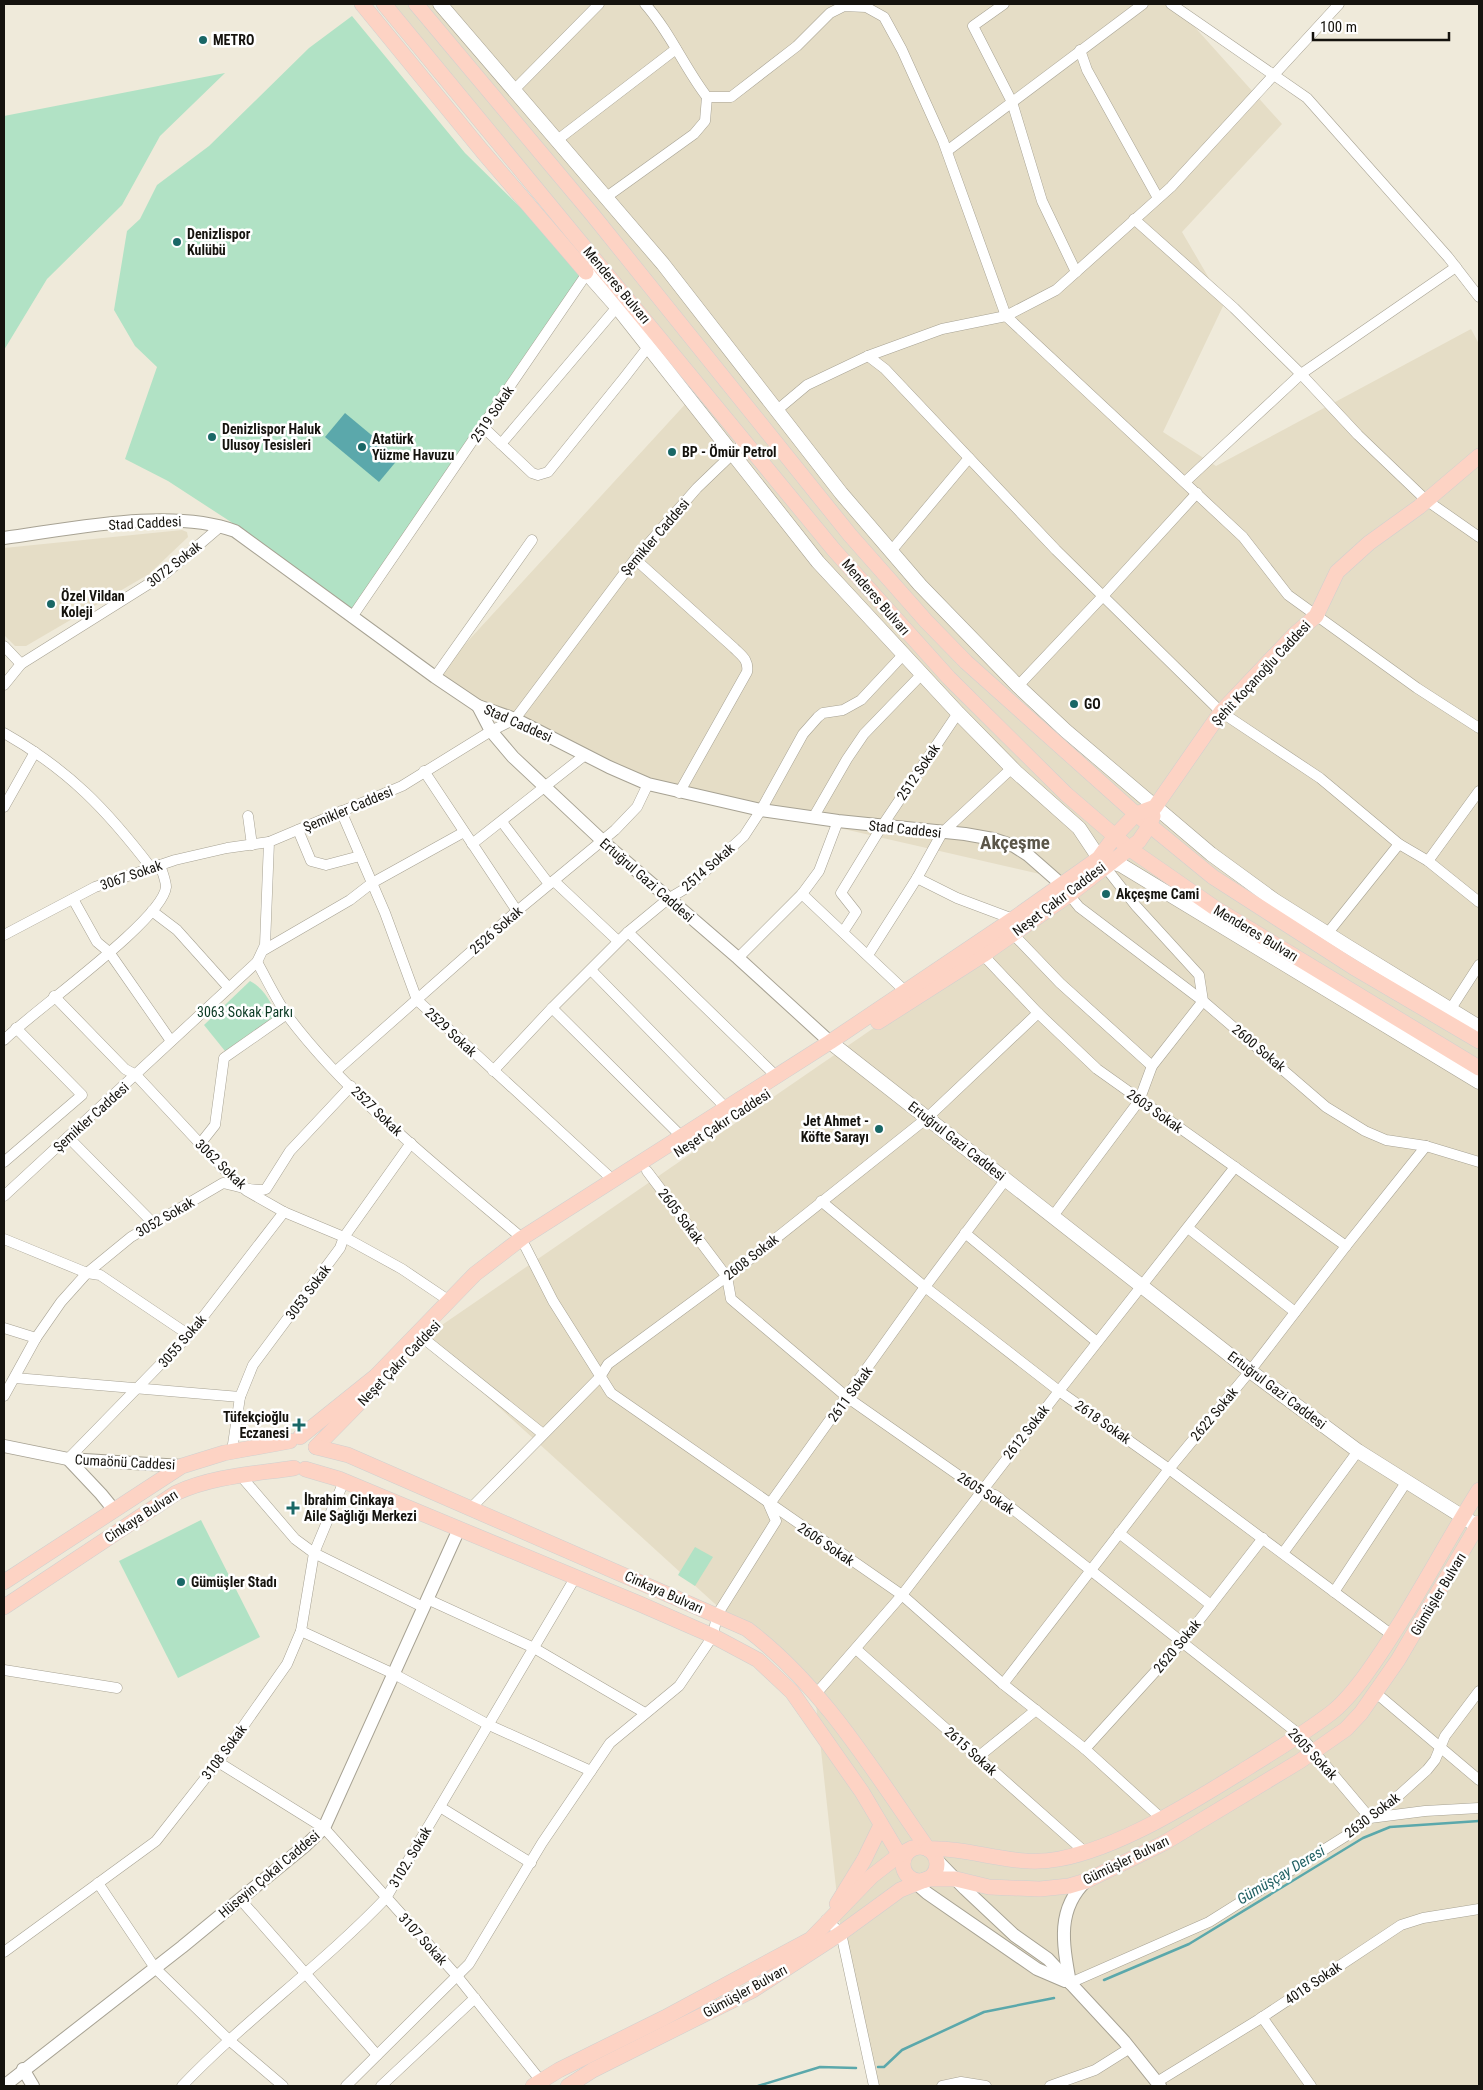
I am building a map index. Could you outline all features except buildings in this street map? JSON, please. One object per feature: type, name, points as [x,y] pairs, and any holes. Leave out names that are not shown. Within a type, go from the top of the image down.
[{"type":"main road","points":[[362,4],[483,152],[617,307],[818,562],[958,713],[1012,768],[1079,828],[1101,862],[1121,865],[1479,1082]]},
{"type":"main road","name":"Menderes Bulvarı","points":[[384,4],[834,550],[949,678],[1066,794],[1130,849],[1215,908],[1479,1068]]},
{"type":"main road","name":"Menderes Bulvarı","points":[[416,4],[592,214],[850,535],[926,622],[1008,702],[1136,814],[1213,877],[1353,967],[1479,1041]]},
{"type":"main road","points":[[440,4],[662,264],[841,493],[892,550],[920,585],[1018,686],[1066,731],[1211,854],[1274,900],[1479,1027]]},
{"type":"main road","name":"Şehit Koçanoğlu Caddesi","points":[[1150,825],[1155,807],[1221,712],[1295,634],[1316,616],[1337,572],[1369,543],[1426,500],[1479,456]]},
{"type":"main road","points":[[1115,836],[1136,814],[1155,807]]},
{"type":"main road","name":"Neşet Çakır Caddesi","points":[[295,1439],[376,1376],[474,1274],[613,1180],[775,1075],[834,1045],[905,991],[1013,927],[1101,862],[1130,849],[1150,825]]},
{"type":"main road","name":"Neşet Çakır Caddesi","points":[[1101,862],[1115,836]]},
{"type":"main road","name":"Neşet Çakır Caddesi","points":[[316,1448],[471,1288],[523,1242],[647,1171],[834,1045],[983,955],[1013,927]]},
{"type":"main road","name":"Ertuğrul Gazi Caddesi","points":[[834,1045],[1250,1371],[1358,1451],[1479,1525]]},
{"type":"main road","points":[[295,1439],[310,1440],[316,1448],[315,1461],[300,1469],[286,1461],[284,1456],[286,1445],[295,1439]]},
{"type":"main road","name":"Cinkaya Bulvarı","points":[[4,1582],[182,1466],[232,1451],[295,1439]]},
{"type":"main road","name":"Cinkaya Bulvarı","points":[[316,1448],[348,1455],[747,1629],[773,1649],[815,1695],[932,1854]]},
{"type":"main road","name":"Cinkaya Bulvarı","points":[[4,1607],[176,1493],[197,1483],[240,1475],[300,1469],[344,1481],[713,1636],[758,1660],[792,1692],[862,1792],[880,1825],[905,1855]]},
{"type":"main road","name":"Gümüşler Bulvarı","points":[[932,1854],[950,1848],[993,1858],[1030,1863],[1059,1859],[1085,1852],[1161,1818],[1300,1735],[1332,1712],[1363,1678],[1392,1635],[1479,1490]]},
{"type":"main road","name":"Gümüşler Bulvarı","points":[[568,2086],[593,2070],[752,1990],[841,1933],[885,1900],[918,1881],[956,1879],[989,1887],[1040,1889],[1070,1886],[1164,1843],[1314,1752],[1346,1729],[1376,1693],[1398,1660],[1479,1525]]},
{"type":"main road","points":[[828,1921],[864,1860],[880,1825]]},
{"type":"main road","points":[[828,1921],[872,1876],[905,1855],[920,1847],[932,1854],[935,1871],[918,1881],[906,1874],[905,1855]]},
{"type":"main road","name":"Gümüşler Bulvarı","points":[[537,2084],[559,2070],[664,2018],[811,1939],[828,1921]]},
{"type":"street","points":[[514,90],[599,4]]},
{"type":"street","points":[[605,198],[694,134],[705,121],[707,97],[692,78],[662,23],[645,4]]},
{"type":"street","points":[[1004,4],[973,26],[1012,102],[1042,201],[1076,272]]},
{"type":"street","points":[[947,151],[1142,4]]},
{"type":"street","points":[[1171,4],[1306,98],[1456,267],[1479,297]]},
{"type":"street","points":[[776,411],[807,385],[868,356],[942,329],[1006,316],[1056,290],[1158,198],[1339,4]]},
{"type":"street","points":[[707,97],[731,97],[797,46],[830,13],[844,6],[866,7],[884,17],[902,50],[947,151],[1006,316],[1244,537],[1288,595],[1417,688],[1479,728]]},
{"type":"street","points":[[556,141],[676,49]]},
{"type":"street","points":[[1080,50],[1087,70],[1158,198]]},
{"type":"street","points":[[1134,219],[1234,308],[1301,374],[1358,435],[1426,500],[1479,537]]},
{"type":"street","name":"2519 Sokak","points":[[352,617],[483,427],[586,272],[599,263]]},
{"type":"street","points":[[1186,482],[1301,374],[1456,267]]},
{"type":"street","points":[[501,444],[617,307]]},
{"type":"street","points":[[483,427],[532,473],[538,475],[548,472],[648,346]]},
{"type":"street","points":[[868,356],[885,369],[1056,550],[1221,712],[1320,778],[1399,844],[1428,861],[1479,902]]},
{"type":"street","name":"Şemikler Caddesi","points":[[4,1196],[257,962],[264,950],[269,842],[402,786],[491,731],[515,719],[635,559],[698,488],[746,441]]},
{"type":"street","points":[[892,550],[969,458]]},
{"type":"street","points":[[1018,686],[1197,493]]},
{"type":"street","name":"Stad Caddesi","points":[[4,538],[164,520],[199,521],[221,526],[235,532],[478,706],[515,719],[585,755],[648,784],[679,793],[761,810],[838,822],[965,834],[1014,846],[1039,863],[1065,890]]},
{"type":"street","name":"3072 Sokak","points":[[4,685],[21,664],[166,573],[221,526]]},
{"type":"street","points":[[435,677],[532,540]]},
{"type":"street","points":[[635,559],[746,660],[747,672],[679,793]]},
{"type":"street","points":[[4,646],[21,664]]},
{"type":"street","name":"2514 Sokak","points":[[493,1071],[618,941],[668,900],[688,887],[744,836],[761,810],[803,734],[818,717],[823,713],[844,710],[861,700],[903,655]]},
{"type":"street","points":[[813,818],[847,759],[864,734],[921,675]]},
{"type":"street","name":"Ertuğrul Gazi Caddesi","points":[[478,706],[491,731],[513,757],[601,841],[738,958],[834,1045]]},
{"type":"street","name":"2512 Sokak","points":[[843,932],[856,912],[840,893],[882,826],[958,713]]},
{"type":"street","points":[[4,733],[68,774],[156,867],[166,887],[142,924],[54,996],[4,1040]]},
{"type":"street","points":[[4,807],[35,752]]},
{"type":"street","points":[[472,844],[585,755]]},
{"type":"street","points":[[868,955],[917,878],[942,833],[1012,768]]},
{"type":"street","points":[[424,771],[517,911]]},
{"type":"street","name":"2526 Sokak","points":[[336,1071],[517,911],[615,830],[637,807],[648,784]]},
{"type":"street","points":[[1428,861],[1479,791]]},
{"type":"street","name":"2529 Sokak","points":[[341,811],[372,883],[417,1000],[613,1180]]},
{"type":"street","points":[[248,816],[252,844]]},
{"type":"street","points":[[502,822],[551,882],[618,941]]},
{"type":"street","points":[[738,958],[802,894],[819,871],[838,822]]},
{"type":"street","points":[[298,830],[311,861],[326,865],[360,856]]},
{"type":"street","points":[[264,950],[350,900],[372,883],[464,832]]},
{"type":"street","name":"3067 Sokak","points":[[4,935],[94,888],[156,867],[227,848],[269,842]]},
{"type":"street","points":[[1327,934],[1399,844]]},
{"type":"street","points":[[1053,1216],[1138,1101],[1152,1066],[1203,1001],[1200,975],[1101,862]]},
{"type":"street","points":[[917,878],[1013,927],[1067,989],[1152,1066]]},
{"type":"street","name":"2600 Sokak","points":[[1065,890],[1079,907],[1203,1001],[1326,1106],[1365,1131],[1386,1140],[1426,1146],[1479,1162]]},
{"type":"street","points":[[802,894],[905,991]]},
{"type":"street","points":[[72,899],[97,942],[110,952],[171,1040]]},
{"type":"street","points":[[152,911],[177,930],[229,988]]},
{"type":"street","points":[[628,932],[775,1075]]},
{"type":"street","name":"2603 Sokak","points":[[983,955],[1038,1013],[1097,1069],[1138,1101],[1346,1246]]},
{"type":"street","name":"2527 Sokak","points":[[257,962],[287,1014],[336,1071],[411,1143],[523,1242]]},
{"type":"street","points":[[1450,1010],[1479,965]]},
{"type":"street","points":[[591,970],[726,1108]]},
{"type":"street","name":"3062 Sokak","points":[[54,996],[125,1069],[136,1075],[241,1186],[284,1212],[344,1237],[402,1269],[448,1300]]},
{"type":"street","points":[[552,1008],[682,1137]]},
{"type":"street","name":"2608 Sokak","points":[[471,1508],[600,1377],[608,1364],[727,1276],[927,1118],[1038,1013]]},
{"type":"street","points":[[200,1144],[215,1125],[224,1058],[287,1014]]},
{"type":"street","points":[[4,1162],[82,1095],[16,1028]]},
{"type":"street","name":"3052 Sokak","points":[[4,1396],[36,1338],[62,1302],[87,1273],[130,1237],[223,1183],[253,1190],[261,1191],[266,1189],[290,1151],[351,1086]]},
{"type":"street","points":[[68,1137],[153,1223]]},
{"type":"street","name":"3053 Sokak","points":[[232,1451],[240,1397],[253,1366],[340,1248],[344,1237],[411,1143]]},
{"type":"street","name":"2622 Sokak","points":[[1004,1684],[1118,1533],[1169,1468],[1250,1371],[1426,1146]]},
{"type":"street","name":"2612 Sokak","points":[[815,1695],[902,1595],[1097,1342],[1235,1168]]},
{"type":"street","name":"2605 Sokak","points":[[647,1171],[727,1276],[731,1299],[848,1398],[981,1491],[995,1495],[1183,1641],[1300,1735],[1370,1818]]},
{"type":"street","name":"2611 Sokak","points":[[769,1505],[848,1398],[925,1287],[1006,1179]]},
{"type":"street","name":"2618 Sokak","points":[[821,1201],[925,1287],[1059,1391],[1169,1468],[1392,1635]]},
{"type":"street","name":"3055 Sokak","points":[[68,1459],[189,1335],[284,1212]]},
{"type":"street","points":[[1188,1228],[1295,1312]]},
{"type":"street","points":[[965,1233],[1097,1342]]},
{"type":"street","points":[[4,1239],[87,1273],[100,1275],[189,1335]]},
{"type":"street","name":"2606 Sokak","points":[[523,1242],[553,1301],[610,1393],[769,1505],[902,1595],[1004,1684],[1085,1750],[1161,1818]]},
{"type":"street","points":[[4,1328],[36,1338]]},
{"type":"street","points":[[423,1338],[543,1434]]},
{"type":"street","points":[[15,1378],[240,1397]]},
{"type":"street","name":"Cumaönü Caddesi","points":[[4,1446],[68,1459],[182,1466]]},
{"type":"street","points":[[1283,1553],[1358,1451]]},
{"type":"street","name":"Cumaönü Caddesi","points":[[68,1459],[114,1510]]},
{"type":"street","points":[[240,1475],[295,1539],[314,1553],[425,1603],[534,1648],[645,1713]]},
{"type":"street","name":"3108 Sokak","points":[[4,1952],[156,1841],[218,1762],[287,1664],[301,1631],[314,1553],[344,1481]]},
{"type":"street","points":[[1334,1592],[1407,1481]]},
{"type":"street","points":[[346,2086],[469,1964],[531,1862],[610,1744],[679,1686],[713,1636],[717,1615],[776,1520],[769,1505]]},
{"type":"street","name":"Hüseyin Çokal Caddesi","points":[[4,2086],[155,1968],[324,1828],[459,1529]]},
{"type":"street","points":[[1118,1533],[1211,1605]]},
{"type":"street","name":"2620 Sokak","points":[[1085,1750],[1183,1641],[1263,1538]]},
{"type":"street","name":"3102. Sokak","points":[[182,2086],[229,2040],[354,1932],[386,1898],[575,1578]]},
{"type":"street","points":[[301,1631],[394,1674],[488,1724],[591,1771]]},
{"type":"street","name":"2615 Sokak","points":[[856,1649],[1085,1852]]},
{"type":"street","points":[[4,1670],[117,1688]]},
{"type":"street","name":"2630 Sokak","points":[[1070,1983],[1209,1922],[1326,1849],[1370,1818],[1427,1770],[1441,1749],[1445,1736],[1479,1691]]},
{"type":"street","points":[[1376,1693],[1479,1780]]},
{"type":"street","points":[[978,1757],[1036,1710]]},
{"type":"street","name":"3107 Sokak","points":[[218,1762],[324,1828],[457,1976],[537,2084]]},
{"type":"street","points":[[440,1807],[531,1862]]},
{"type":"street","points":[[1370,1818],[1425,1810],[1479,1808]]},
{"type":"street","points":[[932,1854],[1014,1935],[1048,1959],[1130,2048],[1158,2084]]},
{"type":"street","points":[[1070,1983],[1064,1953],[1066,1916],[1074,1893],[1086,1880]]},
{"type":"street","points":[[918,1881],[1037,1969],[1070,1983]]},
{"type":"street","points":[[98,1883],[155,1968],[229,2040],[283,2086]]},
{"type":"street","points":[[240,1899],[377,2055]]},
{"type":"street","name":"4018 Sokak","points":[[1158,2084],[1402,1925],[1423,1918],[1479,1909]]},
{"type":"street","points":[[828,1921],[841,1933],[874,2086]]},
{"type":"street","points":[[381,2086],[475,1998]]},
{"type":"street","points":[[1262,2017],[1308,2085]]},
{"type":"street","points":[[1050,2086],[1095,2070],[1130,2048]]},
{"type":"street","points":[[24,2069],[32,2086]]},
{"type":"street","points":[[942,2086],[961,2082],[986,2086]]},
{"type":"shaded area","points":[[381,4],[1174,4],[1282,124],[1182,232],[1224,304],[1163,432],[1216,466],[1471,329],[1479,344],[1479,2086],[870,2086],[841,1933],[815,1695],[423,1338],[1083,884],[648,784],[435,677],[701,387]]},
{"type":"shaded area","name":"Özel Vildan Koleji","points":[[182,530],[187,532],[188,537],[149,574],[26,646],[15,646],[4,635],[4,548]]},
{"type":"green space","points":[[352,16],[465,153],[586,272],[352,617],[231,522],[168,481],[125,459],[157,367],[135,346],[114,310],[127,231],[140,219],[157,185],[209,146],[309,48]]},
{"type":"green space","points":[[225,73],[160,136],[122,205],[47,279],[4,350],[4,116]]},
{"type":"green space","name":"3063 Sokak Parkı","points":[[250,981],[266,996],[275,1016],[225,1051],[204,1025]]},
{"type":"green space","name":"Gümüşler Stadı","points":[[201,1520],[260,1637],[178,1678],[119,1561]]},
{"type":"green space","points":[[695,1547],[713,1557],[695,1586],[678,1575]]},
{"type":"water","name":"Atatürk Yüzme Havuzu","points":[[345,413],[399,458],[379,482],[325,437]]},
{"type":"waterway","name":"Gümüşçay Deresi","points":[[1104,1980],[1189,1944],[1363,1838],[1390,1827],[1479,1821]]},
{"type":"waterway","name":"Gümüşçay Deresi","points":[[878,2067],[884,2067],[902,2050],[984,2012],[1054,1998]]},
{"type":"waterway","name":"Gümüşçay Deresi","points":[[758,2086],[820,2067],[856,2068]]},
{"type":"place","name":"METRO","points":[[203,40]]},
{"type":"place","name":"Denizlispor Kulübü","points":[[177,242]]},
{"type":"place","name":"Denizlispor Haluk Ulusoy Tesisleri","points":[[212,437]]},
{"type":"place","name":"Atatürk Yüzme Havuzu","points":[[362,447]]},
{"type":"place","name":"BP - Ömür Petrol","points":[[672,452]]},
{"type":"place","name":"Özel Vildan Koleji","points":[[51,604]]},
{"type":"place","name":"GO","points":[[1074,704]]},
{"type":"place","name":"Akçeşme Cami","points":[[1106,894]]},
{"type":"place","name":"Jet Ahmet - Köfte Sarayı","points":[[879,1129]]},
{"type":"place","name":"Tüfekçioğlu Eczanesi","points":[[299,1425]]},
{"type":"place","name":"İbrahim Cinkaya Aile Sağlığı Merkezi","points":[[293,1508]]},
{"type":"place","name":"Gümüşler Stadı","points":[[181,1582]]},
{"type":"district","name":"Akçeşme","points":[[1015,842]]}]
